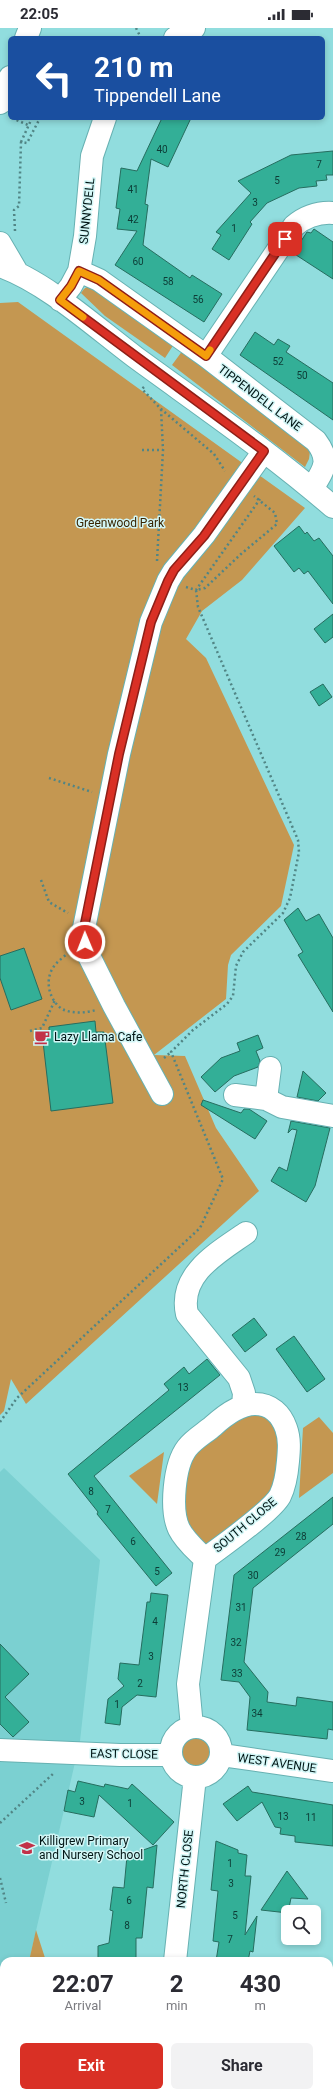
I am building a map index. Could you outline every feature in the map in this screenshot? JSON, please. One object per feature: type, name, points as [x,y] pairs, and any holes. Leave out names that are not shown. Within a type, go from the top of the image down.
[{"type":"main road","points":[[179,36],[194,28]]},
{"type":"main road","points":[[0,103],[8,83]]},
{"type":"main road","name":"SUNNYDELL","points":[[60,300],[71,286],[79,271],[85,236],[92,156],[104,120]]},
{"type":"main road","points":[[206,356],[294,226],[302,219],[312,215],[333,213]]},
{"type":"main road","points":[[8,239],[8,269],[60,300],[264,451],[333,507]]},
{"type":"main road","name":"TIPPENDELL LANE","points":[[79,271],[99,280],[206,356],[316,441],[326,457],[325,464],[312,489]]},
{"type":"main road","points":[[162,1094],[114,1006],[85,942],[83,933],[119,754],[151,622],[174,570],[204,536],[264,451]]},
{"type":"main road","points":[[266,1099],[270,1068]]},
{"type":"main road","points":[[235,1095],[266,1099],[282,1107],[333,1116]]},
{"type":"main road","points":[[243,1406],[244,1393],[239,1378],[186,1314],[185,1306],[192,1282],[198,1270],[205,1262],[246,1233]]},
{"type":"main road","name":"SOUTH CLOSE","points":[[192,1727],[188,1684],[205,1559],[270,1508],[279,1498],[284,1487],[289,1444],[282,1418],[276,1411],[265,1406],[254,1404],[243,1406],[225,1416],[188,1447],[182,1456],[178,1468],[174,1514],[179,1529],[186,1540],[205,1559]]},
{"type":"main road","points":[[192,1727],[208,1729],[214,1733],[222,1747],[220,1762],[210,1774],[195,1777],[182,1772],[177,1768],[171,1755],[174,1740],[178,1734],[192,1727]]},
{"type":"main road","name":"EAST CLOSE","points":[[0,1750],[77,1754],[171,1755]]},
{"type":"main road","name":"WEST AVENUE","points":[[222,1755],[333,1771]]},
{"type":"main road","name":"NORTH CLOSE","points":[[175,1957],[195,1777]]},
{"type":"path","points":[[17,120],[28,125]]},
{"type":"path","points":[[8,239],[14,210],[19,206],[21,142],[31,120]]},
{"type":"path","points":[[21,142],[27,143],[39,120]]},
{"type":"path","points":[[142,389],[161,409],[214,454],[223,466],[228,478]]},
{"type":"path","points":[[161,409],[163,450],[156,572],[158,577],[196,590],[205,588],[241,554],[277,524],[275,513],[254,495]]},
{"type":"path","points":[[142,450],[163,450]]},
{"type":"path","points":[[0,1422],[17,1398],[200,1228],[222,1179],[171,1052],[193,1030],[227,1004],[233,996],[236,966],[243,952],[283,913],[290,898],[299,852],[298,840],[198,607],[196,590],[260,499]]},
{"type":"path","points":[[49,778],[100,795]]},
{"type":"path","points":[[41,880],[49,902],[68,914]]},
{"type":"path","points":[[85,942],[77,946],[55,965],[49,978],[48,988],[62,1008],[73,1012],[88,1012],[114,1006]]},
{"type":"path","points":[[30,1031],[42,1028],[55,1000]]},
{"type":"path","points":[[0,1823],[60,1768],[46,1752]]},
{"type":"path","points":[[0,1878],[6,1903]]},
{"type":"shaded area","name":"Killigrew Primary and Nursery School","points":[[4,1468],[100,1560],[80,1741],[30,1957],[0,1957],[0,1472]]},
{"type":"green space","points":[[88,286],[91,286],[174,344],[165,358],[105,316],[81,293]]},
{"type":"green space","name":"Greenwood Park","points":[[18,302],[305,508],[242,580],[202,611],[186,639],[206,658],[294,845],[281,906],[231,955],[228,965],[226,999],[154,1055],[185,1056],[216,1128],[259,1191],[26,1404],[11,1379],[4,1411],[0,1415],[0,303]]},
{"type":"green space","points":[[183,350],[298,435],[310,451],[309,459],[305,467],[172,365]]},
{"type":"green space","points":[[248,1414],[264,1415],[272,1421],[277,1430],[279,1440],[278,1464],[271,1496],[209,1544],[200,1543],[182,1515],[187,1461],[228,1421]]},
{"type":"green space","points":[[319,1417],[333,1433],[333,1473],[299,1498],[303,1428]]},
{"type":"green space","points":[[164,1452],[157,1504],[129,1476]]},
{"type":"green space","points":[[197,1736],[208,1740],[212,1751],[208,1762],[197,1766],[186,1762],[182,1751],[186,1740]]},
{"type":"green space","points":[[36,1930],[45,1957],[30,1957]]},
{"type":"building","points":[[161,120],[190,120],[168,167],[151,159],[145,204],[148,205],[143,245],[190,278],[192,275],[222,294],[204,322],[115,265],[137,231],[117,229],[120,209],[116,208],[121,168],[137,171]]},
{"type":"building","points":[[333,151],[333,175],[326,175],[327,180],[316,181],[317,186],[299,188],[267,203],[250,222],[252,224],[229,260],[212,249],[221,235],[216,232],[251,193],[238,181],[291,155]]},
{"type":"building","points":[[314,229],[333,242],[333,279],[293,253],[307,232],[311,233]]},
{"type":"building","points":[[255,332],[274,345],[278,339],[290,346],[286,352],[333,383],[333,420],[240,355]]},
{"type":"building","points":[[299,526],[305,534],[307,532],[314,541],[319,538],[333,556],[333,604],[308,571],[304,574],[299,568],[294,572],[274,546]]},
{"type":"building","points":[[333,614],[333,637],[325,643],[314,629]]},
{"type":"building","points":[[323,684],[332,697],[319,706],[310,692]]},
{"type":"building","points":[[298,908],[306,921],[319,914],[333,938],[333,1012],[298,955],[303,952],[284,920]]},
{"type":"building","points":[[24,948],[42,999],[11,1010],[0,978],[0,956]]},
{"type":"building","points":[[95,1021],[96,1032],[104,1032],[113,1103],[51,1111],[42,1033],[49,1032],[49,1027]]},
{"type":"building","points":[[258,1035],[263,1048],[256,1051],[260,1061],[258,1067],[234,1076],[215,1092],[201,1077],[221,1058],[240,1051],[237,1043]]},
{"type":"building","points":[[303,1071],[326,1093],[318,1101],[297,1097]]},
{"type":"building","points":[[203,1100],[241,1113],[244,1109],[249,1109],[267,1121],[255,1139],[201,1105]]},
{"type":"building","points":[[291,1121],[330,1128],[315,1186],[306,1202],[271,1181],[279,1167],[287,1171],[297,1130],[292,1129],[288,1133]]},
{"type":"building","points":[[254,1318],[267,1335],[245,1352],[232,1335]]},
{"type":"building","points":[[294,1336],[325,1379],[307,1392],[276,1349]]},
{"type":"building","points":[[207,1359],[220,1375],[94,1476],[172,1573],[156,1586],[97,1514],[98,1512],[68,1474],[169,1390],[164,1384],[184,1367],[189,1374]]},
{"type":"building","points":[[333,1497],[333,1524],[253,1588],[244,1662],[268,1692],[267,1702],[296,1706],[297,1697],[333,1702],[333,1730],[328,1729],[327,1739],[247,1730],[250,1697],[239,1682],[221,1680],[234,1575]]},
{"type":"building","points":[[151,1593],[168,1595],[156,1697],[137,1695],[122,1707],[120,1725],[105,1723],[108,1699],[124,1686],[118,1679],[120,1663],[139,1665],[147,1602],[150,1602]]},
{"type":"building","points":[[0,1644],[29,1674],[5,1697],[29,1722],[13,1737],[0,1724]]},
{"type":"building","points":[[78,1781],[104,1787],[105,1784],[128,1789],[132,1784],[174,1822],[153,1845],[99,1795],[94,1817],[64,1811],[68,1790],[75,1792]]},
{"type":"building","points":[[248,1786],[252,1792],[333,1805],[333,1846],[295,1842],[295,1836],[280,1834],[281,1828],[275,1827],[262,1802],[237,1821],[223,1804]]},
{"type":"building","points":[[216,1841],[238,1850],[238,1853],[247,1855],[245,1876],[251,1876],[245,1935],[257,1916],[253,1952],[250,1951],[249,1957],[217,1957],[219,1942],[213,1941],[218,1891],[211,1890]]},
{"type":"building","points":[[157,1845],[153,1888],[147,1887],[142,1938],[136,1938],[136,1957],[98,1957],[98,1946],[109,1943],[113,1911],[110,1910],[113,1887],[124,1888],[127,1856]]},
{"type":"building","points":[[287,1871],[308,1899],[291,1898],[290,1905],[281,1905],[281,1912],[261,1910]]},
{"type":"slow traffic","points":[[83,317],[60,300],[71,286],[79,271],[99,280],[206,356],[210,350]]},
{"type":"place","name":"Lazy Llama Cafe","points":[[42,1037]]},
{"type":"place","name":"Killigrew Primary and Nursery School","points":[[27,1848]]},
{"type":"route","points":[[85,942],[83,933],[95,865],[135,683],[151,622],[174,570],[204,536],[264,451],[60,300],[71,286],[79,271],[99,280],[206,356],[285,239]]}]
